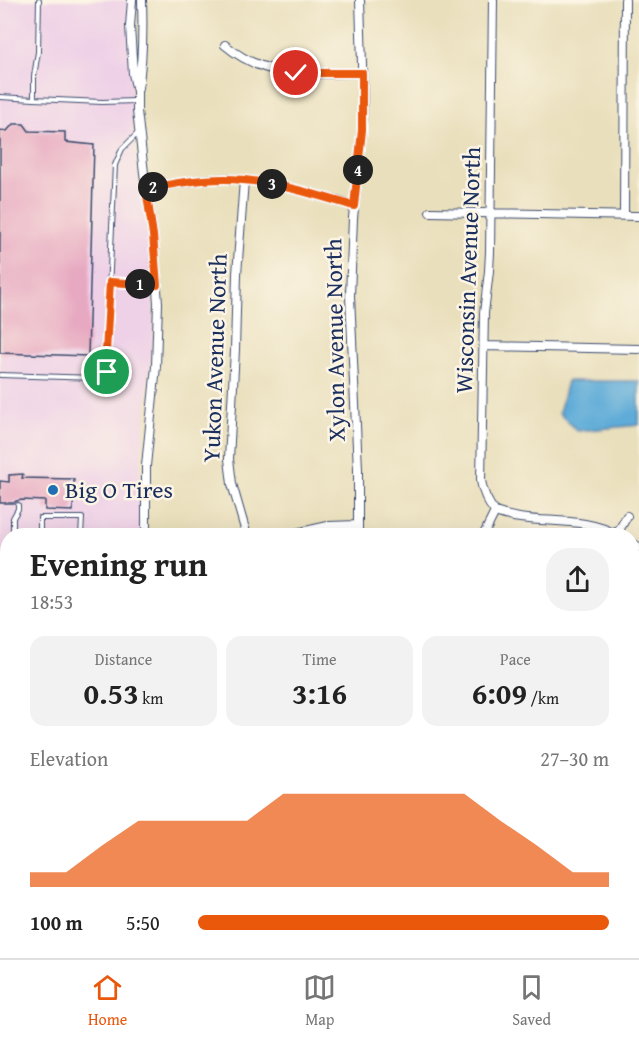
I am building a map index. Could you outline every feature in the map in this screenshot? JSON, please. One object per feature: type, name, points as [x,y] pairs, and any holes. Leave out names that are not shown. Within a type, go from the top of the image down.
[{"type":"street","points":[[132,0],[131,43],[133,74],[137,91]]},
{"type":"street","points":[[142,0],[143,42],[137,101],[153,235],[158,318],[156,366],[146,466],[146,528]]},
{"type":"street","name":"Xylon Avenue North","points":[[358,525],[350,275],[362,130],[360,0]]},
{"type":"street","name":"Wisconsin Avenue North","points":[[493,0],[491,213],[489,271],[484,313],[481,481],[483,493],[495,512]]},
{"type":"street","points":[[624,216],[626,0]]},
{"type":"street","points":[[225,45],[238,56],[276,71],[362,73]]},
{"type":"street","points":[[146,189],[198,180],[244,180],[268,183],[354,206]]},
{"type":"street","name":"Yukon Avenue North","points":[[244,180],[237,274],[229,459],[232,483],[245,528]]},
{"type":"street","points":[[430,212],[639,216]]},
{"type":"street","points":[[484,346],[639,349]]},
{"type":"street","points":[[487,528],[495,512],[518,518],[567,520],[600,528]]},
{"type":"street","points":[[621,528],[627,516]]},
{"type":"street","points":[[319,528],[358,525]]},
{"type":"lane","points":[[34,99],[39,0]]},
{"type":"lane","points":[[0,97],[102,102],[137,101]]},
{"type":"lane","points":[[0,375],[96,378],[107,372],[115,165],[122,148],[139,131]]},
{"type":"lane","points":[[110,282],[157,285]]},
{"type":"lane","points":[[13,528],[13,518],[18,505]]},
{"type":"lane","points":[[40,528],[40,518],[82,518],[81,528]]},
{"type":"shaded area","points":[[0,0],[130,0],[132,115],[139,184],[152,271],[154,329],[140,470],[142,528],[0,528]]},
{"type":"water","points":[[567,381],[639,381],[639,425],[577,431],[559,413]]},
{"type":"building","points":[[13,124],[24,124],[29,131],[65,132],[65,142],[94,145],[88,356],[0,353],[0,130],[7,131]]},
{"type":"building","name":"Big O Tires","points":[[23,474],[22,478],[74,479],[73,511],[45,510],[45,501],[22,500],[14,503],[0,503],[0,481],[9,482],[9,475]]},
{"type":"place","name":"Big O Tires","points":[[53,490]]},
{"type":"route","points":[[107,372],[110,282],[157,285],[146,189],[198,180],[234,179],[268,183],[354,206],[362,130],[362,73],[296,73]]}]
